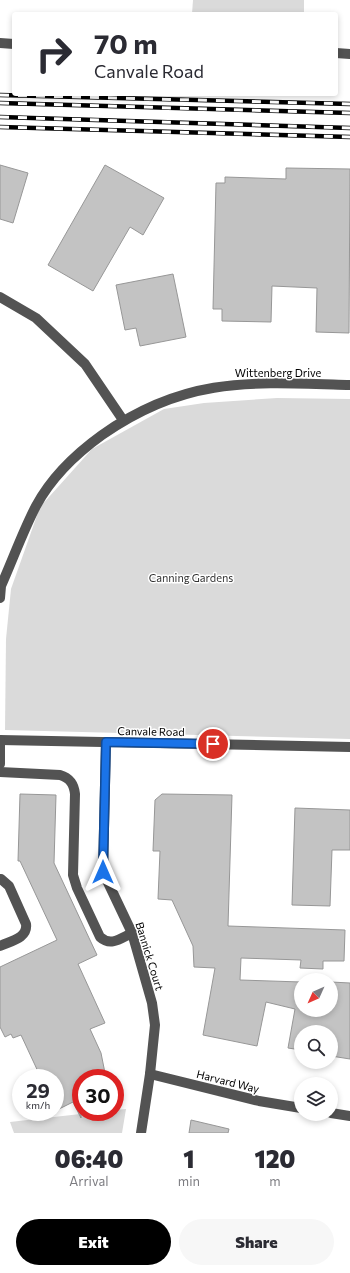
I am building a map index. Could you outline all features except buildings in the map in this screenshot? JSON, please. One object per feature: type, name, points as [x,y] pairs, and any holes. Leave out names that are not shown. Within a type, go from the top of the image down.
[{"type":"street","points":[[0,43],[12,44]]},
{"type":"street","points":[[338,53],[350,54]]},
{"type":"street","points":[[0,297],[36,318],[85,364],[123,420]]},
{"type":"street","name":"Wittenberg Drive","points":[[0,598],[1,586],[37,505],[61,472],[89,444],[123,420],[169,398],[201,389],[248,383],[350,385]]},
{"type":"street","points":[[0,740],[0,764]]},
{"type":"street","name":"Canvale Road","points":[[0,740],[350,747]]},
{"type":"street","name":"Bannick Court","points":[[106,742],[103,872],[132,933],[152,1003],[155,1025],[150,1074],[141,1133]]},
{"type":"street","points":[[0,772],[60,775],[66,777],[71,782],[75,794],[73,875],[77,888],[100,938],[104,942],[111,943],[132,933]]},
{"type":"street","points":[[0,878],[9,886],[27,929],[24,935],[0,946]]},
{"type":"street","name":"Harvard Way","points":[[150,1074],[259,1101],[294,1107]]},
{"type":"street","points":[[338,1114],[350,1116]]},
{"type":"green space","points":[[193,0],[304,0],[304,12],[192,12]]},
{"type":"green space","name":"Canning Gardens","points":[[277,398],[350,399],[350,739],[5,730],[6,639],[11,589],[40,507],[92,449],[164,409],[204,403]]},
{"type":"green space","points":[[124,1109],[126,1109],[124,1121]]},
{"type":"green space","points":[[72,1115],[72,1121],[124,1121],[122,1133],[14,1133],[10,1122],[64,1121],[64,1116]]},
{"type":"railway","points":[[0,95],[12,95]]},
{"type":"railway","points":[[39,96],[350,104]]},
{"type":"railway","points":[[0,103],[350,113]]},
{"type":"railway","points":[[0,117],[350,128]]},
{"type":"railway","points":[[0,127],[350,137]]},
{"type":"route","points":[[103,872],[106,742],[213,744]]}]
